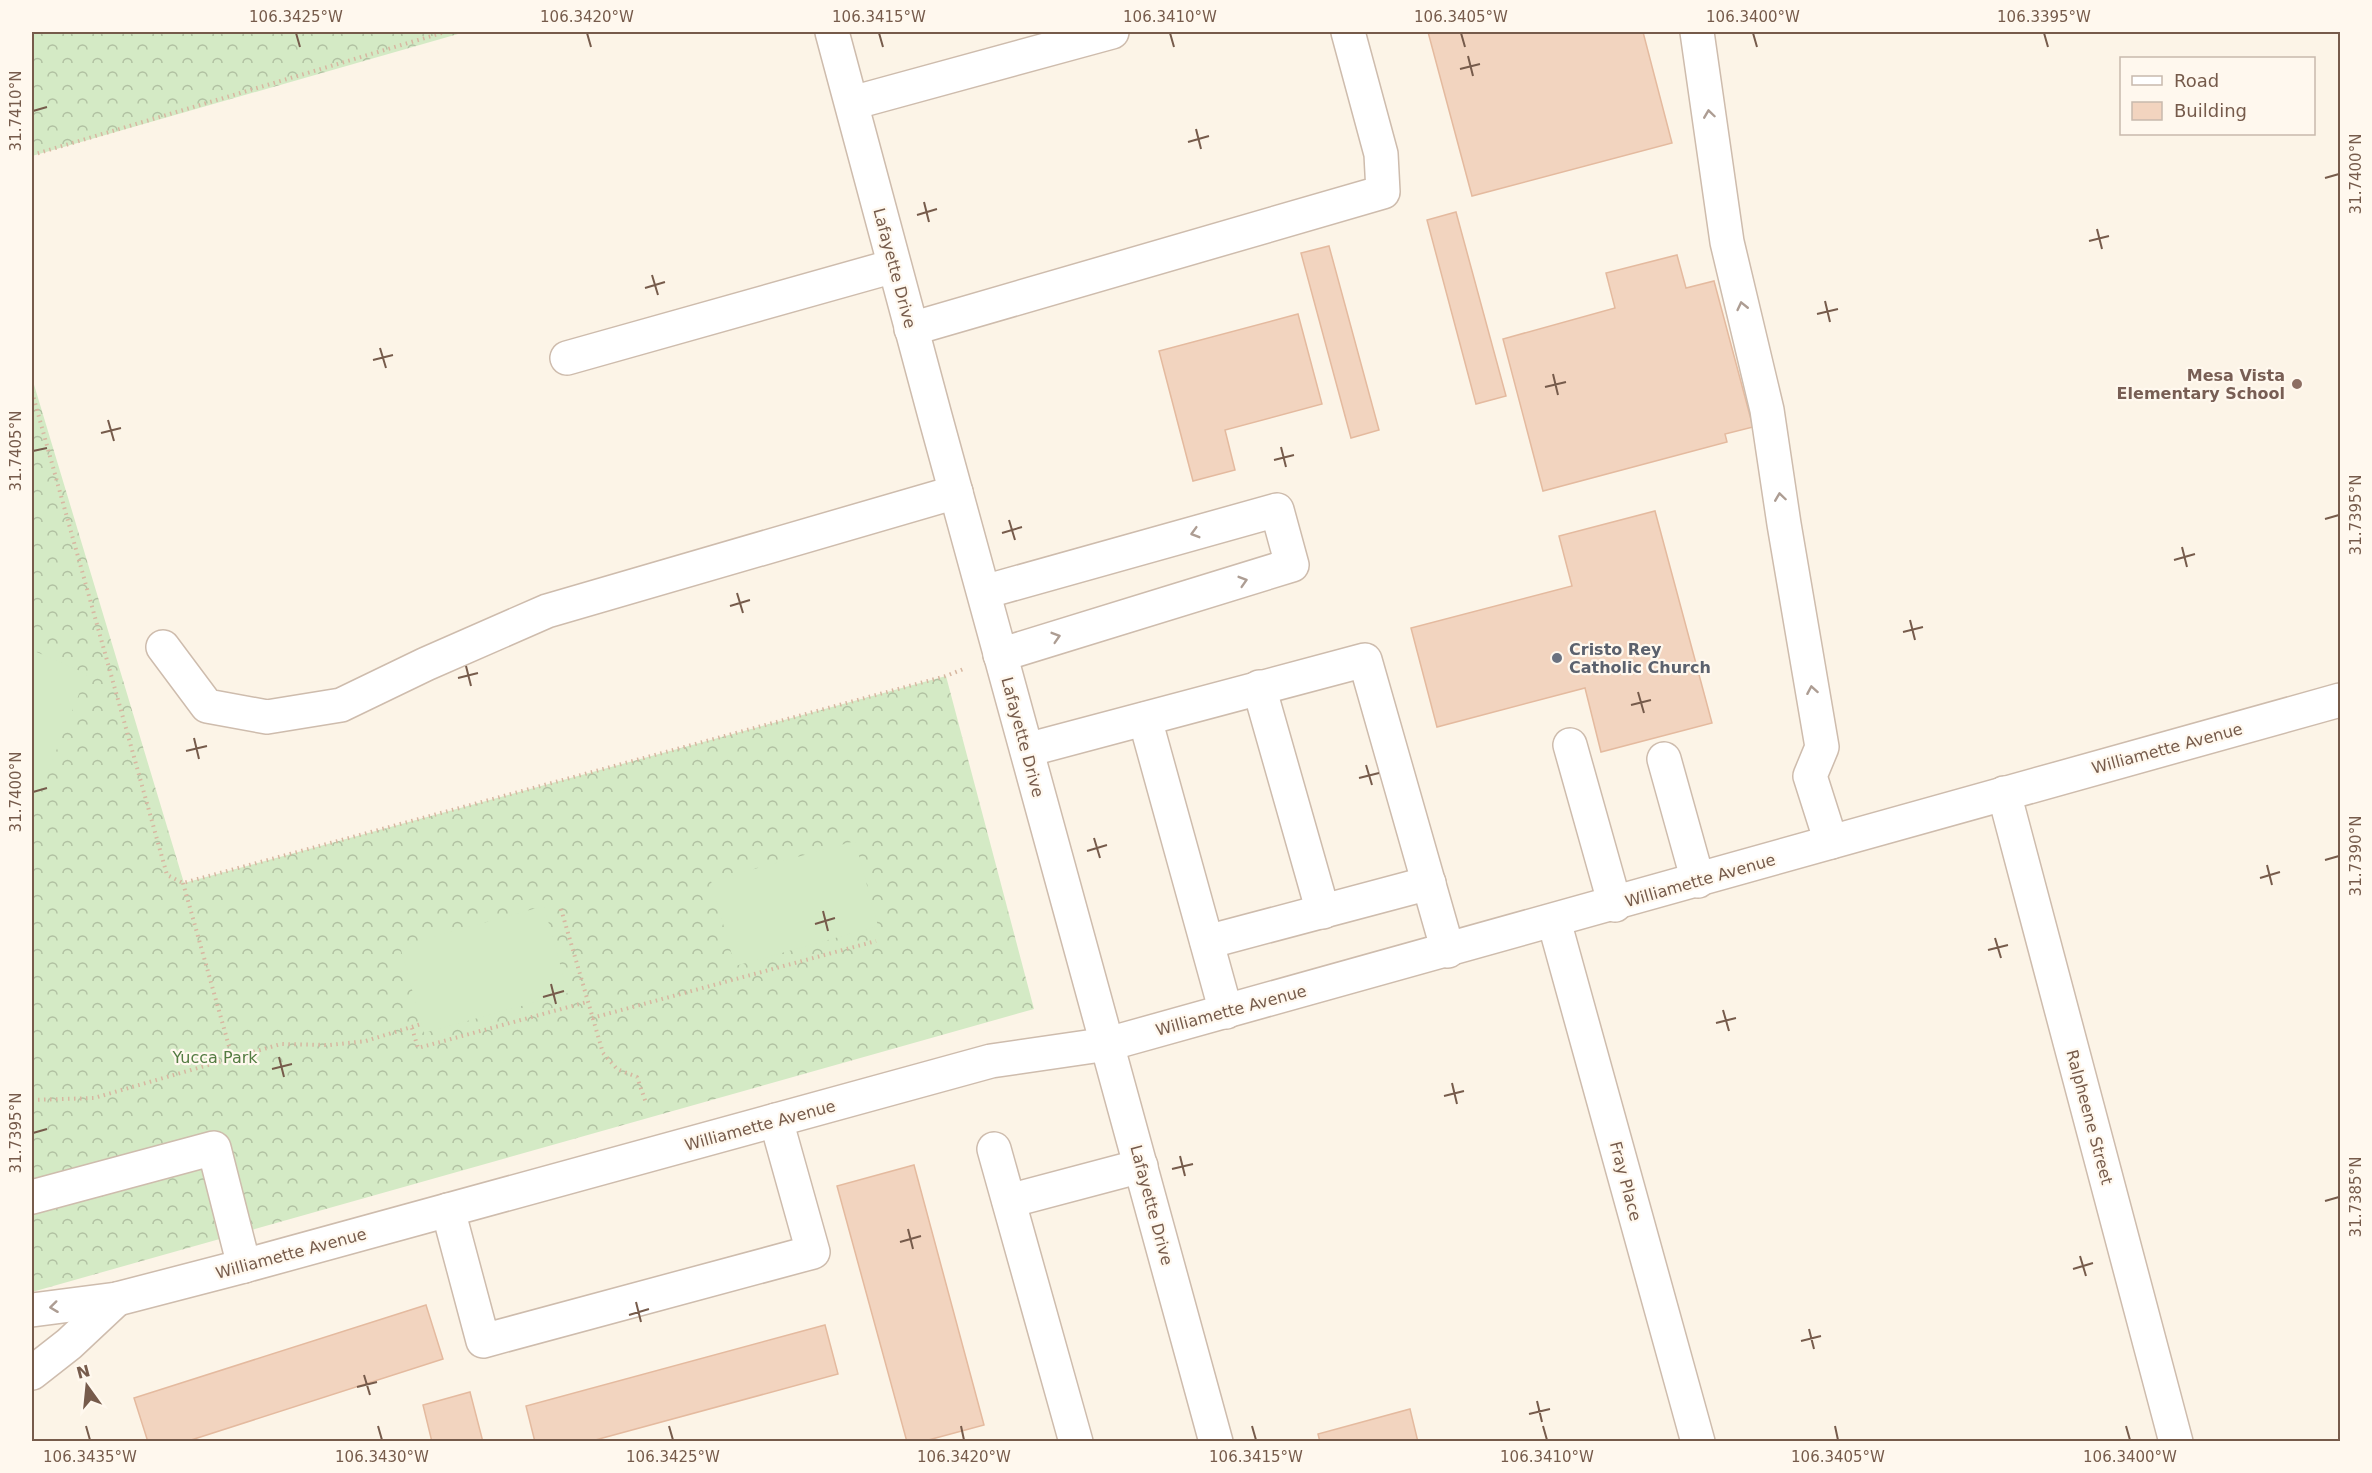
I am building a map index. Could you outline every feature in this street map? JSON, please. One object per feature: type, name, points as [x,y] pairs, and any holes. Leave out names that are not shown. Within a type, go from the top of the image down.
[{"type":"street","name":"Lafayette Drive","points":[[832,32],[911,329],[1216,1442]]},
{"type":"street","points":[[852,103],[1112,32]]},
{"type":"street","points":[[911,329],[1383,192],[1381,154],[1348,32]]},
{"type":"street","points":[[1697,32],[1727,242],[1767,410],[1822,747],[1810,776],[1831,842]]},
{"type":"street","points":[[567,358],[894,266]]},
{"type":"street","points":[[163,647],[207,706],[267,717],[341,705],[426,664],[547,611],[956,492]]},
{"type":"street","points":[[984,592],[1277,510],[1292,565],[1000,655]]},
{"type":"street","points":[[1027,750],[1365,660],[1448,951]]},
{"type":"street","points":[[1259,687],[1323,912]]},
{"type":"street","name":"Williamette Avenue","points":[[32,1310],[117,1299],[991,1061],[1108,1044],[1448,951],[2340,700]]},
{"type":"street","points":[[1145,719],[1226,1012]]},
{"type":"street","points":[[1570,745],[1615,904]]},
{"type":"street","points":[[1664,759],[1698,881]]},
{"type":"street","name":"Ralpheene Street","points":[[2004,793],[2176,1442]]},
{"type":"street","points":[[1207,942],[1429,883]]},
{"type":"street","name":"Fray Place","points":[[1554,921],[1698,1442]]},
{"type":"street","points":[[448,1210],[483,1341],[813,1252],[776,1120]]},
{"type":"street","points":[[32,1197],[214,1148],[244,1266]]},
{"type":"street","points":[[994,1149],[1076,1442]]},
{"type":"street","points":[[1009,1201],[1141,1166]]},
{"type":"street","name":"Williamette Avenue","points":[[32,1373],[69,1344],[117,1299]]},
{"type":"path","points":[[32,155],[445,32]]},
{"type":"path","points":[[32,392],[167,875],[183,883],[946,676],[1000,655]]},
{"type":"path","points":[[183,883],[232,1057]]},
{"type":"path","points":[[561,909],[586,1002],[603,1053],[617,1069],[637,1077],[646,1103]]},
{"type":"path","points":[[592,1018],[876,941]]},
{"type":"path","points":[[412,1028],[418,1048],[586,1002]]},
{"type":"path","points":[[32,1100],[94,1098],[281,1044],[330,1045],[366,1041],[421,1024]]},
{"type":"green space","points":[[32,32],[465,32],[32,156]]},
{"type":"green space","name":"Yucca Park","points":[[32,378],[184,883],[946,676],[1034,1009],[32,1292]]},
{"type":"green space","points":[[32,650],[87,674],[32,811]]},
{"type":"green space","points":[[855,841],[878,926],[735,966],[711,881]]},
{"type":"green space","points":[[544,906],[568,993],[424,1033],[400,946]]},
{"type":"building","points":[[1428,32],[1643,32],[1672,143],[1472,196]]},
{"type":"building","points":[[1456,212],[1506,396],[1476,404],[1427,220]]},
{"type":"building","points":[[1329,246],[1379,430],[1351,438],[1301,253]]},
{"type":"building","points":[[1677,255],[1686,288],[1714,281],[1753,427],[1725,434],[1727,442],[1543,491],[1503,339],[1615,308],[1606,273]]},
{"type":"building","points":[[1298,314],[1322,404],[1225,430],[1235,470],[1193,481],[1159,351]]},
{"type":"building","name":"Cristo Rey Catholic Church","points":[[1655,511],[1712,723],[1601,752],[1585,688],[1437,727],[1411,628],[1572,586],[1559,536]]},
{"type":"building","points":[[914,1165],[984,1425],[921,1442],[907,1442],[837,1186]]},
{"type":"building","points":[[426,1305],[443,1359],[185,1442],[148,1442],[134,1398]]},
{"type":"building","points":[[825,1325],[838,1374],[588,1442],[535,1442],[526,1406]]},
{"type":"building","points":[[470,1392],[483,1442],[432,1442],[423,1405]]},
{"type":"building","points":[[1410,1409],[1418,1442],[1320,1442],[1318,1434]]},
{"type":"place","name":"Mesa Vista Elementary School","points":[[2297,384]]},
{"type":"place","name":"Cristo Rey Catholic Church","points":[[1557,658]]}]
